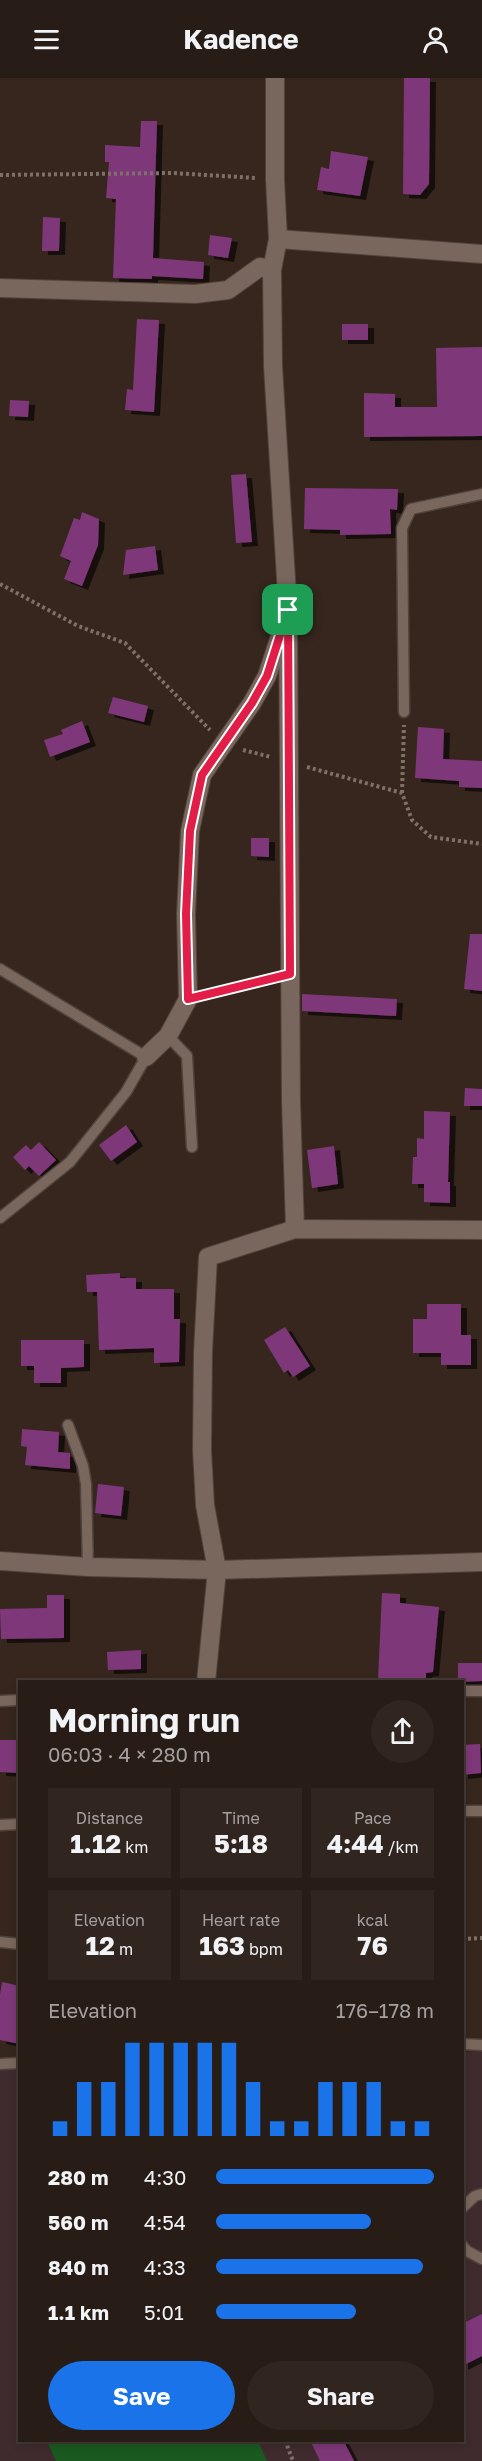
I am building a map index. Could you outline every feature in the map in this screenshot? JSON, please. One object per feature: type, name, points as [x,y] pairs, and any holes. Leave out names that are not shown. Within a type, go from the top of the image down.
[{"type":"street","points":[[275,78],[275,179],[278,239],[272,270],[273,366],[288,610],[290,974],[295,1229]]},
{"type":"street","points":[[278,239],[482,254]]},
{"type":"street","points":[[0,288],[195,294],[228,290],[260,267],[272,270]]},
{"type":"street","points":[[146,1057],[168,1036],[188,999],[186,914],[190,831],[202,775],[252,703],[267,676],[288,610]]},
{"type":"street","points":[[206,1680],[217,1570],[205,1505],[202,1450],[203,1352],[208,1257],[295,1229],[482,1230]]},
{"type":"street","points":[[0,1561],[88,1567],[217,1570],[482,1562]]},
{"type":"lane","points":[[405,712],[402,528],[411,509],[482,494]]},
{"type":"lane","points":[[0,969],[146,1057],[126,1092],[70,1162],[0,1218]]},
{"type":"lane","points":[[168,1036],[187,1056],[192,1147]]},
{"type":"lane","points":[[68,1425],[83,1466],[86,1484],[88,1567]]},
{"type":"lane","points":[[464,1691],[482,1691]]},
{"type":"lane","points":[[0,1701],[18,1700]]},
{"type":"lane","points":[[464,1811],[482,1810]]},
{"type":"lane","points":[[0,1825],[18,1824]]},
{"type":"lane","points":[[0,1942],[18,1944]]},
{"type":"lane","points":[[464,2044],[482,2045]]},
{"type":"lane","points":[[0,2064],[18,2063]]},
{"type":"lane","points":[[464,2206],[475,2196],[482,2194]]},
{"type":"lane","points":[[464,2247],[482,2259]]},
{"type":"path","points":[[0,175],[172,173],[275,179]]},
{"type":"path","points":[[0,584],[78,626],[125,643],[222,744],[402,793]]},
{"type":"path","points":[[405,712],[402,793],[412,820],[430,837],[482,844]]},
{"type":"path","points":[[188,999],[290,974]]},
{"type":"path","points":[[464,1939],[482,1938]]},
{"type":"path","points":[[286,2442],[293,2461]]},
{"type":"shaded area","points":[[482,2050],[482,2461],[0,2461],[0,2068],[18,2067],[18,2442],[464,2442],[464,2053]]},
{"type":"green space","points":[[47,2442],[258,2442],[267,2461],[56,2461]]},
{"type":"building","points":[[404,78],[430,78],[429,184],[420,195],[403,194]]},
{"type":"building","points":[[141,121],[157,121],[153,258],[204,262],[203,279],[152,276],[152,279],[113,278],[116,199],[106,198],[109,162],[105,162],[105,145],[140,147]]},
{"type":"building","points":[[331,151],[368,157],[360,196],[317,190],[321,167],[329,169]]},
{"type":"building","points":[[43,217],[60,218],[59,251],[42,251]]},
{"type":"building","points":[[210,235],[232,238],[228,258],[208,255]]},
{"type":"building","points":[[137,319],[159,320],[154,412],[125,410],[127,389],[133,390]]},
{"type":"building","points":[[342,324],[368,324],[368,340],[342,340]]},
{"type":"building","points":[[482,347],[482,436],[364,437],[364,393],[395,394],[395,407],[437,407],[436,348]]},
{"type":"building","points":[[10,400],[29,401],[28,417],[9,416]]},
{"type":"building","points":[[246,474],[252,542],[236,543],[231,475]]},
{"type":"building","points":[[305,488],[398,489],[397,510],[390,509],[391,534],[340,535],[340,530],[304,529]]},
{"type":"building","points":[[82,512],[99,519],[98,545],[82,586],[64,579],[71,561],[60,556],[74,518],[80,520]]},
{"type":"building","points":[[155,546],[158,570],[123,575],[126,550]]},
{"type":"building","points":[[113,697],[148,706],[144,722],[108,713]]},
{"type":"building","points":[[82,721],[90,742],[50,757],[44,740],[63,734],[61,730]]},
{"type":"building","points":[[418,727],[444,729],[443,759],[482,761],[482,788],[459,787],[459,781],[415,778]]},
{"type":"building","points":[[251,838],[269,838],[269,857],[251,856]]},
{"type":"building","points":[[470,934],[482,934],[482,991],[464,989]]},
{"type":"building","points":[[302,994],[397,999],[396,1016],[302,1011]]},
{"type":"building","points":[[465,1088],[482,1089],[482,1106],[464,1106]]},
{"type":"building","points":[[424,1111],[450,1112],[448,1182],[450,1182],[450,1203],[424,1202],[424,1184],[412,1184],[413,1157],[417,1157],[417,1138],[424,1139]]},
{"type":"building","points":[[126,1125],[137,1142],[111,1161],[99,1145]]},
{"type":"building","points":[[39,1142],[56,1160],[39,1176],[29,1166],[25,1170],[13,1157],[26,1145],[31,1150]]},
{"type":"building","points":[[334,1146],[338,1184],[312,1188],[307,1150]]},
{"type":"building","points":[[120,1273],[120,1278],[136,1278],[136,1289],[174,1289],[174,1319],[180,1319],[179,1362],[154,1363],[154,1348],[99,1350],[97,1292],[87,1292],[86,1275]]},
{"type":"building","points":[[427,1304],[461,1304],[461,1335],[471,1335],[471,1365],[441,1365],[441,1353],[413,1353],[413,1319],[427,1319]]},
{"type":"building","points":[[285,1327],[310,1366],[293,1377],[288,1370],[284,1373],[264,1340]]},
{"type":"building","points":[[21,1340],[84,1340],[84,1367],[61,1368],[61,1383],[34,1383],[34,1366],[21,1366]]},
{"type":"building","points":[[22,1429],[59,1432],[58,1452],[70,1453],[70,1469],[25,1465],[27,1447],[21,1446]]},
{"type":"building","points":[[98,1484],[124,1487],[121,1516],[95,1513]]},
{"type":"building","points":[[382,1593],[400,1594],[400,1603],[439,1607],[433,1672],[426,1673],[426,1680],[378,1680]]},
{"type":"building","points":[[47,1595],[64,1595],[64,1638],[1,1639],[0,1609],[47,1608]]},
{"type":"building","points":[[141,1650],[141,1669],[108,1670],[107,1652]]},
{"type":"building","points":[[458,1663],[482,1663],[482,1681],[458,1680]]},
{"type":"building","points":[[0,1740],[18,1740],[18,1773],[0,1772]]},
{"type":"building","points":[[480,1744],[481,1773],[464,1775],[464,1745]]},
{"type":"building","points":[[2,1982],[18,1986],[18,2044],[0,2040]]},
{"type":"building","points":[[482,2314],[482,2356],[464,2365],[464,2323]]},
{"type":"building","points":[[311,2442],[344,2442],[354,2461],[320,2461]]},
{"type":"route","points":[[288,610],[290,974],[188,999],[186,914],[190,831],[202,775],[252,703],[267,676],[288,610]]}]
